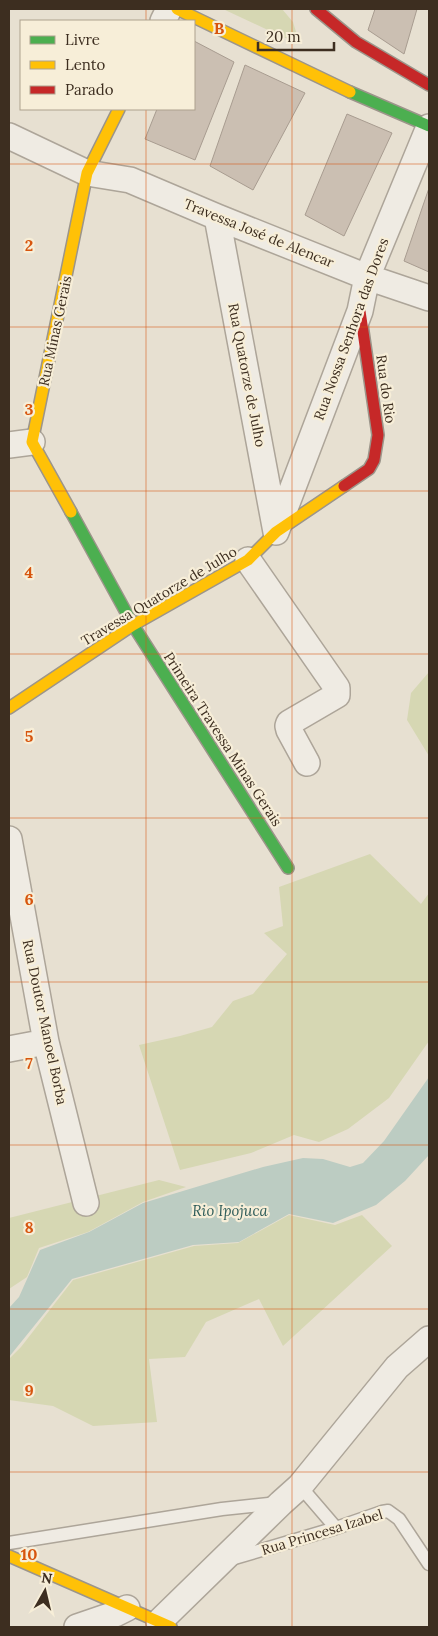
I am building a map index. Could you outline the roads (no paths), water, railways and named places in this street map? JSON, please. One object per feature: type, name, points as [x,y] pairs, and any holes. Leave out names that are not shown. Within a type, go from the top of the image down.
[{"type":"street","points":[[177,9],[328,83],[429,126]]},
{"type":"street","points":[[316,9],[353,40],[429,86]]},
{"type":"street","name":"Rua Minas Gerais","points":[[118,110],[87,173],[20,444],[133,625]]},
{"type":"street","name":"Rua Nossa Senhora das Dores","points":[[276,532],[360,311],[367,277],[429,126]]},
{"type":"street","name":"Travessa José de Alencar","points":[[9,136],[87,173],[130,180],[367,277],[429,298]]},
{"type":"street","name":"Rua Quatorze de Julho","points":[[217,217],[276,532]]},
{"type":"street","name":"Rua do Rio","points":[[360,311],[378,435],[374,460],[369,470]]},
{"type":"street","name":"Travessa Quatorze de Julho","points":[[9,708],[133,625],[248,560],[276,532],[369,470]]},
{"type":"street","points":[[248,560],[337,688],[337,695],[289,723],[289,730],[307,763]]},
{"type":"street","name":"Primeira Travessa Minas Gerais","points":[[133,625],[288,868]]},
{"type":"street","name":"Rua Doutor Manoel Borba","points":[[9,839],[46,1042],[86,1204]]},
{"type":"street","points":[[9,1049],[46,1042]]},
{"type":"street","points":[[9,1556],[120,1616],[165,1624],[221,1562],[281,1502],[300,1486],[397,1367],[429,1339]]},
{"type":"street","points":[[77,1627],[120,1616]]},
{"type":"lane","points":[[300,1486],[336,1528]]},
{"type":"lane","points":[[9,1543],[222,1509],[281,1502]]},
{"type":"lane","name":"Rua Princesa Izabel","points":[[221,1562],[388,1511],[399,1519],[429,1564]]},
{"type":"water","name":"Rio Ipojuca","points":[[429,1077],[429,1155],[405,1181],[376,1205],[333,1223],[289,1214],[239,1242],[193,1245],[72,1279],[9,1357],[9,1308],[19,1297],[40,1250],[89,1232],[143,1203],[263,1167],[303,1158],[323,1159],[350,1167],[363,1163],[384,1141]]}]
